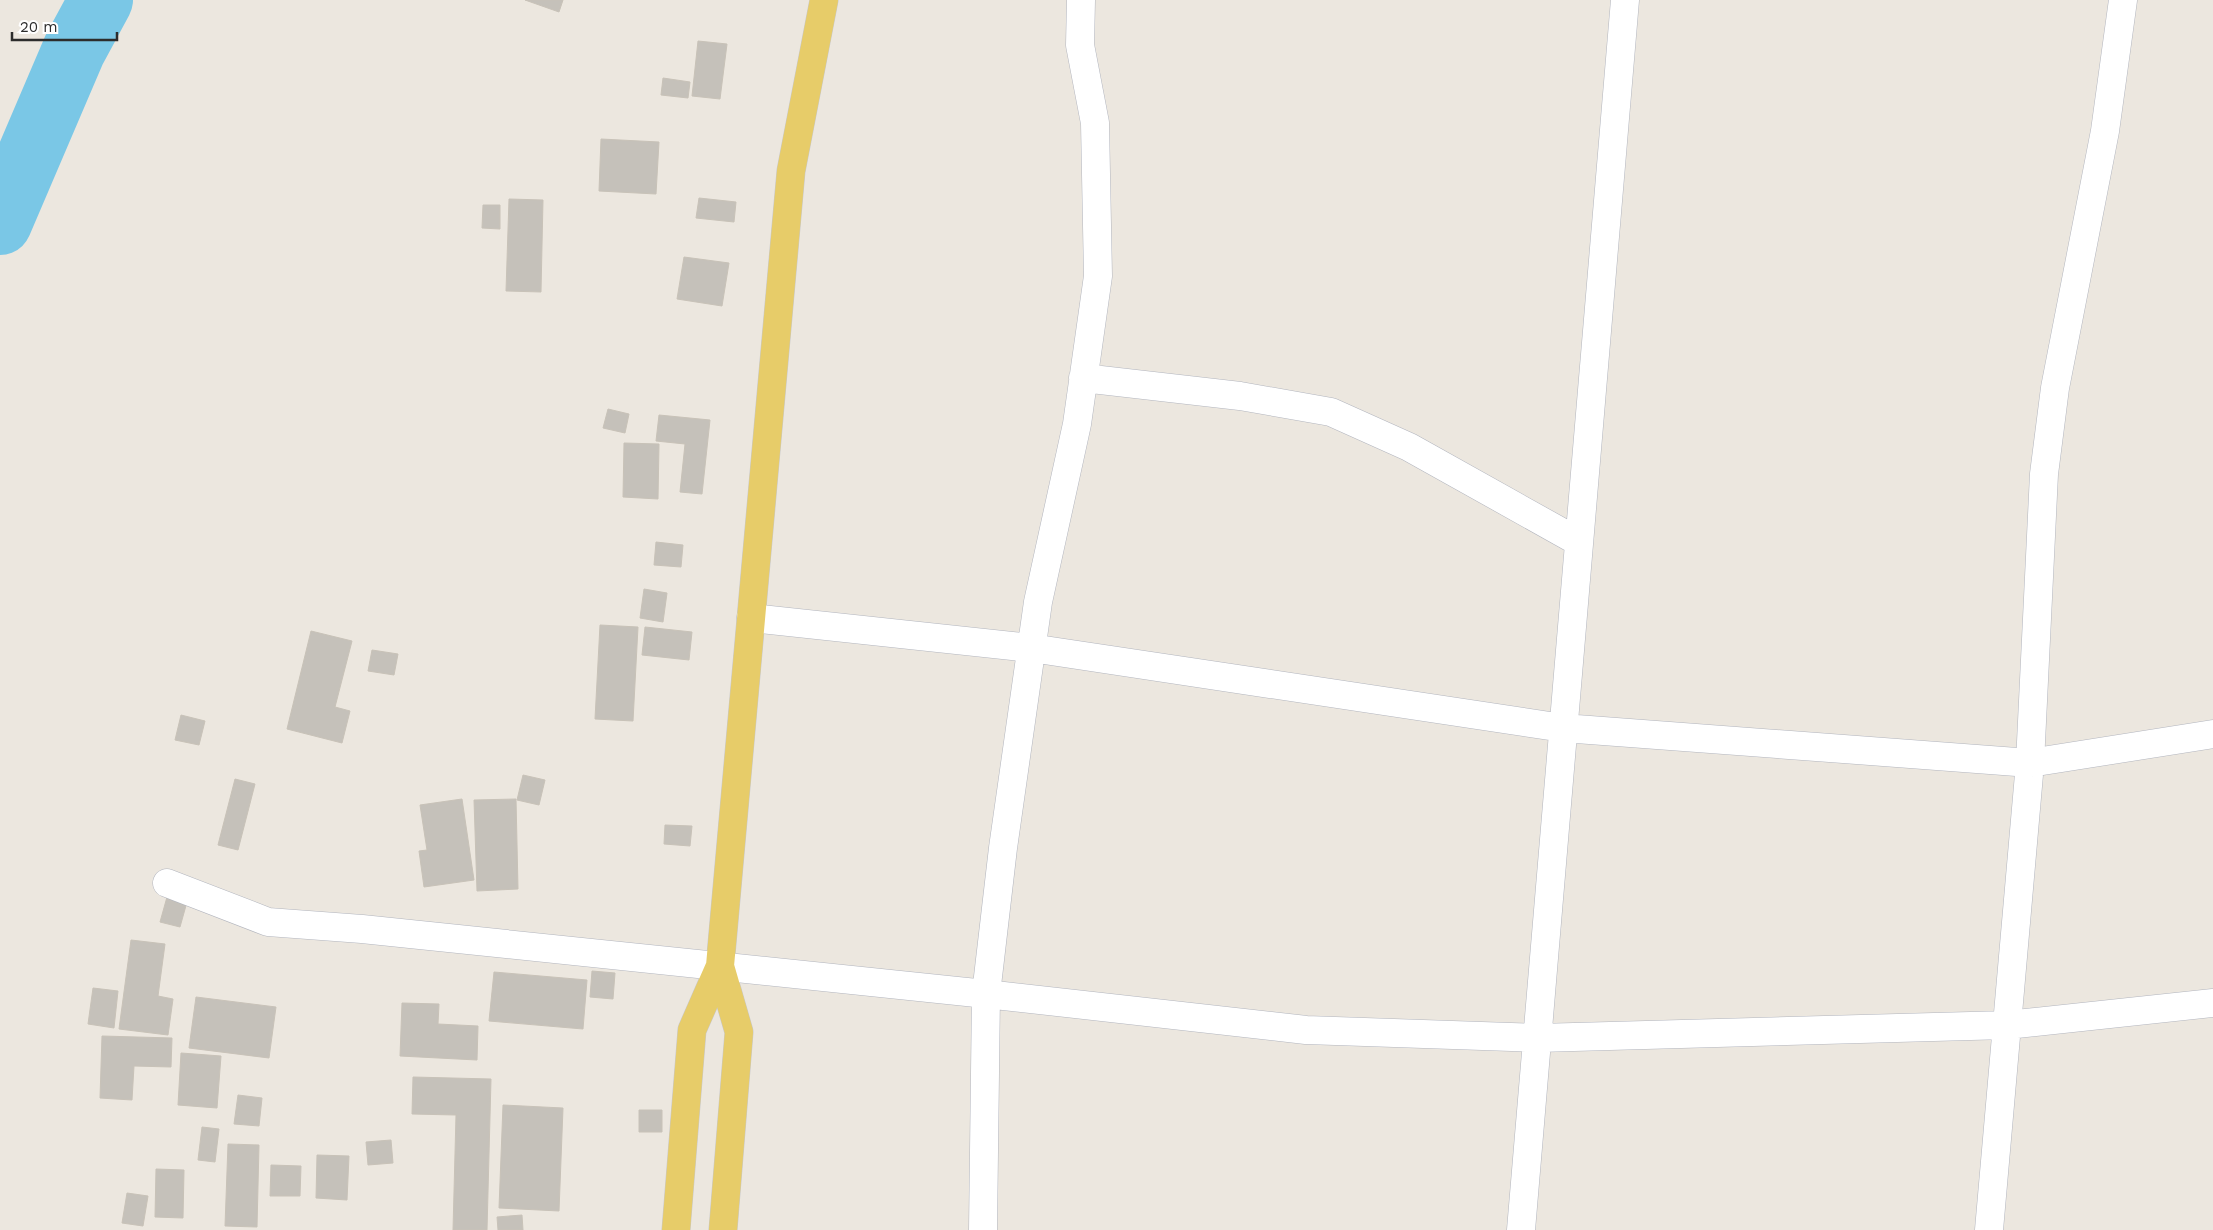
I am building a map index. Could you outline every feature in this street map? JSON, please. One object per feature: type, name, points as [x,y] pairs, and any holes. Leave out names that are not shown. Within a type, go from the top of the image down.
[{"type":"main road","points":[[676,1230],[692,1030],[720,966],[791,171],[824,0]]},
{"type":"main road","points":[[720,966],[739,1032],[723,1230]]},
{"type":"street","points":[[983,1230],[986,994],[1038,602],[1077,424],[1098,276],[1095,123],[1080,44],[1081,0]]},
{"type":"street","points":[[1521,1230],[1625,0]]},
{"type":"street","points":[[1989,1230],[2030,763],[2044,474],[2056,388],[2105,131],[2123,0]]},
{"type":"street","points":[[1083,378],[1240,396],[1331,412],[1409,447],[1579,542]]},
{"type":"street","points":[[751,618],[1031,648],[1564,728],[2030,763],[2213,734]]},
{"type":"street","points":[[167,883],[268,922],[720,966],[1306,1030],[1538,1038],[2007,1025],[2213,1003]]},
{"type":"building","points":[[525,0],[563,0],[559,12]]},
{"type":"building","points":[[698,41],[727,44],[720,99],[692,96]]},
{"type":"building","points":[[663,78],[690,82],[688,98],[661,95]]},
{"type":"building","points":[[601,139],[659,142],[656,194],[599,191]]},
{"type":"building","points":[[699,198],[736,202],[734,222],[696,218]]},
{"type":"building","points":[[509,199],[543,200],[541,292],[506,291]]},
{"type":"building","points":[[483,205],[500,205],[500,229],[482,228]]},
{"type":"building","points":[[684,257],[729,263],[722,306],[677,299]]},
{"type":"building","points":[[608,409],[629,414],[625,433],[603,428]]},
{"type":"building","points":[[659,415],[710,420],[702,494],[680,492],[685,444],[656,441]]},
{"type":"building","points":[[624,443],[659,444],[658,499],[623,497]]},
{"type":"building","points":[[656,542],[683,545],[681,567],[654,565]]},
{"type":"building","points":[[644,589],[667,593],[663,622],[640,618]]},
{"type":"building","points":[[600,625],[638,627],[633,721],[595,719]]},
{"type":"building","points":[[645,627],[692,632],[689,660],[642,655]]},
{"type":"building","points":[[311,631],[352,641],[335,707],[350,711],[342,743],[287,729]]},
{"type":"building","points":[[372,650],[398,654],[394,675],[368,671]]},
{"type":"building","points":[[181,715],[205,721],[199,745],[175,740]]},
{"type":"building","points":[[523,775],[545,780],[539,805],[517,800]]},
{"type":"building","points":[[235,779],[255,784],[238,850],[218,845]]},
{"type":"building","points":[[462,799],[474,880],[424,887],[419,851],[427,850],[420,805]]},
{"type":"building","points":[[516,799],[518,889],[477,891],[474,800]]},
{"type":"building","points":[[665,825],[692,826],[690,846],[664,844]]},
{"type":"building","points":[[167,897],[187,902],[180,927],[160,922]]},
{"type":"building","points":[[131,940],[165,944],[158,996],[173,999],[168,1035],[119,1029]]},
{"type":"building","points":[[592,971],[615,973],[613,999],[590,997]]},
{"type":"building","points":[[494,972],[587,980],[583,1029],[489,1021]]},
{"type":"building","points":[[93,988],[118,991],[114,1028],[88,1024]]},
{"type":"building","points":[[196,997],[276,1007],[269,1058],[189,1048]]},
{"type":"building","points":[[402,1003],[439,1004],[438,1024],[478,1026],[477,1060],[400,1056]]},
{"type":"building","points":[[102,1036],[172,1038],[171,1067],[134,1066],[132,1100],[100,1098]]},
{"type":"building","points":[[181,1053],[221,1056],[217,1108],[178,1105]]},
{"type":"building","points":[[413,1077],[491,1079],[487,1230],[453,1230],[456,1115],[412,1114]]},
{"type":"building","points":[[238,1095],[262,1098],[259,1126],[234,1124]]},
{"type":"building","points":[[503,1105],[563,1108],[559,1211],[499,1208]]},
{"type":"building","points":[[639,1110],[662,1110],[662,1132],[639,1132]]},
{"type":"building","points":[[202,1127],[219,1129],[215,1162],[198,1160]]},
{"type":"building","points":[[391,1140],[393,1163],[368,1165],[366,1142]]},
{"type":"building","points":[[228,1144],[259,1145],[257,1227],[225,1226]]},
{"type":"building","points":[[317,1155],[349,1156],[347,1200],[316,1198]]},
{"type":"building","points":[[271,1165],[301,1166],[300,1196],[270,1196]]},
{"type":"building","points":[[156,1169],[184,1170],[183,1218],[155,1217]]},
{"type":"building","points":[[127,1193],[148,1196],[143,1226],[122,1223]]},
{"type":"building","points":[[522,1215],[523,1230],[498,1230],[497,1217]]},
{"type":"waterway","points":[[0,223],[74,50],[101,0]]}]
